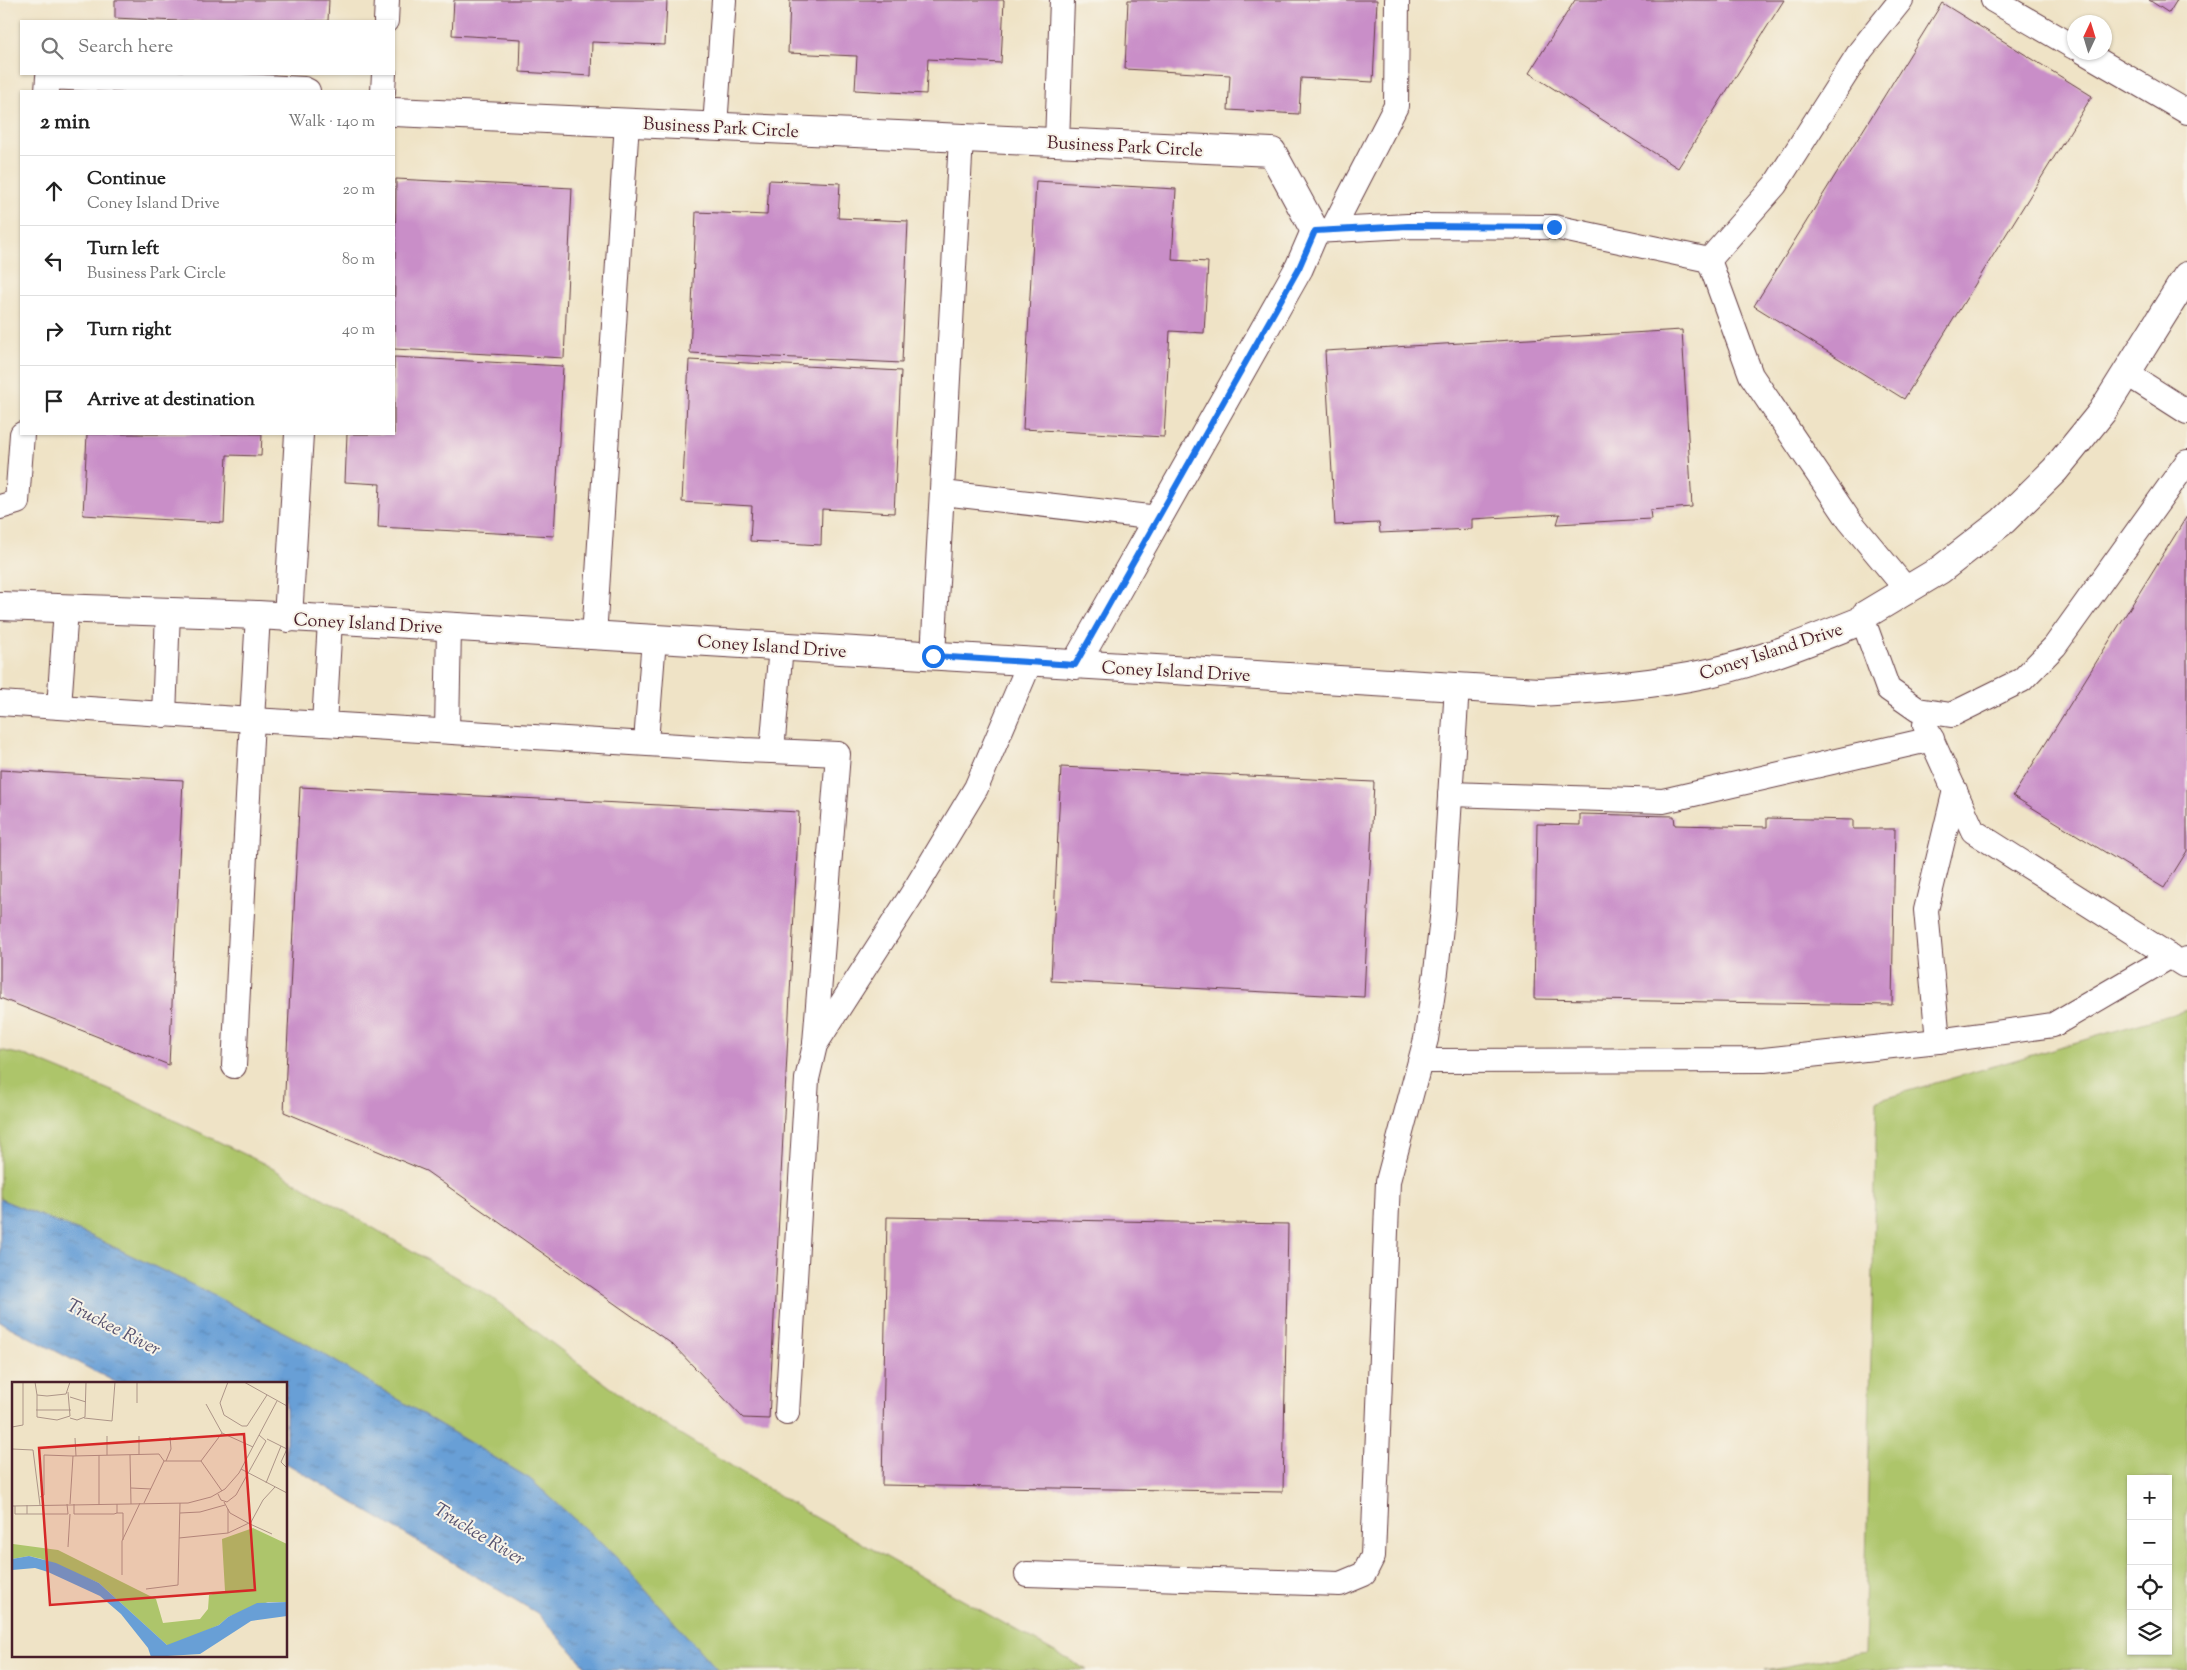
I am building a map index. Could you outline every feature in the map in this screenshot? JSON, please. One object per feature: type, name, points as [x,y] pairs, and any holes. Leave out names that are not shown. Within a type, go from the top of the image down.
[{"type":"street","name":"Business Park Circle","points":[[395,112],[1272,152],[1323,231]]},
{"type":"street","points":[[1075,665],[1299,268],[1323,231]]},
{"type":"street","name":"Coney Island Drive","points":[[0,606],[258,615],[330,621],[1539,692],[1626,687],[1710,673],[1790,648],[1863,620],[1866,615],[1940,570],[2003,521],[2055,470],[2102,412],[2187,276]]},
{"type":"street","points":[[288,618],[299,435]]},
{"type":"lane","points":[[386,20],[387,0]]},
{"type":"lane","points":[[715,126],[724,0]]},
{"type":"lane","points":[[1057,143],[1062,0]]},
{"type":"lane","points":[[1323,231],[1396,106],[1397,0]]},
{"type":"lane","points":[[1709,260],[1776,185],[1861,50],[1901,0]]},
{"type":"lane","points":[[1993,0],[2067,43]]},
{"type":"lane","points":[[2098,60],[2187,112]]},
{"type":"lane","points":[[383,90],[384,75]]},
{"type":"lane","points":[[47,90],[48,77],[306,90]]},
{"type":"lane","points":[[594,636],[626,122]]},
{"type":"lane","points":[[933,656],[961,138]]},
{"type":"lane","points":[[1323,231],[1408,226],[1554,227],[1709,260]]},
{"type":"lane","points":[[1709,260],[1751,375],[1849,520],[1906,590]]},
{"type":"lane","points":[[2126,373],[2187,412]]},
{"type":"lane","points":[[0,507],[17,502],[22,435]]},
{"type":"lane","points":[[1863,620],[1888,689],[1918,710],[1951,714],[2022,680],[2055,646],[2187,462]]},
{"type":"lane","points":[[943,493],[1158,518]]},
{"type":"lane","points":[[59,707],[66,609]]},
{"type":"lane","points":[[164,715],[168,612]]},
{"type":"lane","points":[[234,1066],[258,615]]},
{"type":"lane","points":[[324,724],[330,621]]},
{"type":"lane","points":[[447,730],[449,628]]},
{"type":"lane","points":[[646,742],[654,639]]},
{"type":"lane","points":[[772,751],[781,646]]},
{"type":"lane","points":[[815,1046],[914,891],[976,788],[1030,662]]},
{"type":"lane","points":[[1028,1574],[1340,1584],[1364,1574],[1373,1556],[1388,1181],[1421,1061],[1435,981],[1443,909],[1457,686]]},
{"type":"lane","points":[[0,703],[164,715],[838,754],[815,1046],[807,1079],[786,1413]]},
{"type":"lane","points":[[1918,710],[1974,831],[2182,962]]},
{"type":"lane","points":[[1450,794],[1663,801],[1932,738]]},
{"type":"lane","points":[[1938,1041],[1926,910],[1955,790]]},
{"type":"lane","points":[[1421,1061],[1764,1060],[1938,1041],[2053,1024],[2182,962]]},
{"type":"green space","points":[[2187,1010],[2187,1670],[1765,1670],[1864,1652],[1877,1100]]},
{"type":"green space","points":[[0,1050],[27,1056],[124,1096],[265,1164],[492,1298],[638,1408],[801,1509],[1087,1670],[717,1670],[616,1557],[530,1479],[310,1346],[205,1291],[91,1236],[0,1199]]},
{"type":"water","name":"Truckee River","points":[[0,1199],[91,1236],[205,1291],[310,1346],[530,1479],[616,1557],[717,1670],[589,1670],[537,1613],[288,1464],[288,1382],[115,1382],[0,1322]]},
{"type":"building","points":[[115,0],[329,0],[328,20],[156,20],[115,18]]},
{"type":"building","points":[[454,0],[667,0],[665,45],[592,42],[591,76],[520,72],[521,39],[452,35]]},
{"type":"building","points":[[790,0],[1004,0],[1001,63],[928,59],[926,94],[855,90],[857,56],[788,53]]},
{"type":"building","points":[[1128,0],[1377,0],[1373,82],[1301,78],[1299,114],[1228,110],[1230,75],[1125,69]]},
{"type":"building","points":[[1575,0],[1784,0],[1678,168],[1529,73]]},
{"type":"building","points":[[2149,0],[2177,0],[2169,13]]},
{"type":"building","points":[[1942,3],[2092,96],[1904,399],[1754,306]]},
{"type":"building","points":[[396,179],[572,188],[564,358],[395,349]]},
{"type":"building","points":[[769,180],[840,183],[838,218],[908,221],[902,363],[690,353],[696,212],[767,215]]},
{"type":"building","points":[[1036,181],[1176,189],[1172,260],[1208,262],[1204,333],[1170,331],[1164,437],[1023,429]]},
{"type":"building","points":[[1682,330],[1692,507],[1650,510],[1651,519],[1557,524],[1560,514],[1472,519],[1472,529],[1380,533],[1379,523],[1335,525],[1325,351]]},
{"type":"building","points":[[395,357],[563,366],[554,536],[378,527],[380,484],[345,482],[347,435],[395,435]]},
{"type":"building","points":[[689,360],[901,371],[894,513],[822,509],[821,545],[750,541],[752,506],[682,502]]},
{"type":"building","points":[[87,435],[262,435],[261,456],[227,455],[224,523],[83,515]]},
{"type":"building","points":[[2187,516],[2187,851],[2164,888],[2013,796]]},
{"type":"building","points":[[1061,767],[1374,782],[1364,997],[1051,981]]},
{"type":"building","points":[[0,770],[183,780],[169,1065],[0,998]]},
{"type":"building","points":[[300,787],[799,812],[769,1419],[743,1418],[672,1344],[426,1171],[284,1112]]},
{"type":"building","points":[[1580,814],[1674,816],[1675,825],[1767,827],[1767,818],[1853,820],[1853,829],[1895,829],[1892,1005],[1534,999],[1537,824],[1580,825]]},
{"type":"building","points":[[887,1217],[1288,1224],[1283,1492],[882,1485]]},
{"type":"route","points":[[933,656],[1075,665],[1299,268],[1315,231],[1408,226],[1554,227]]}]
